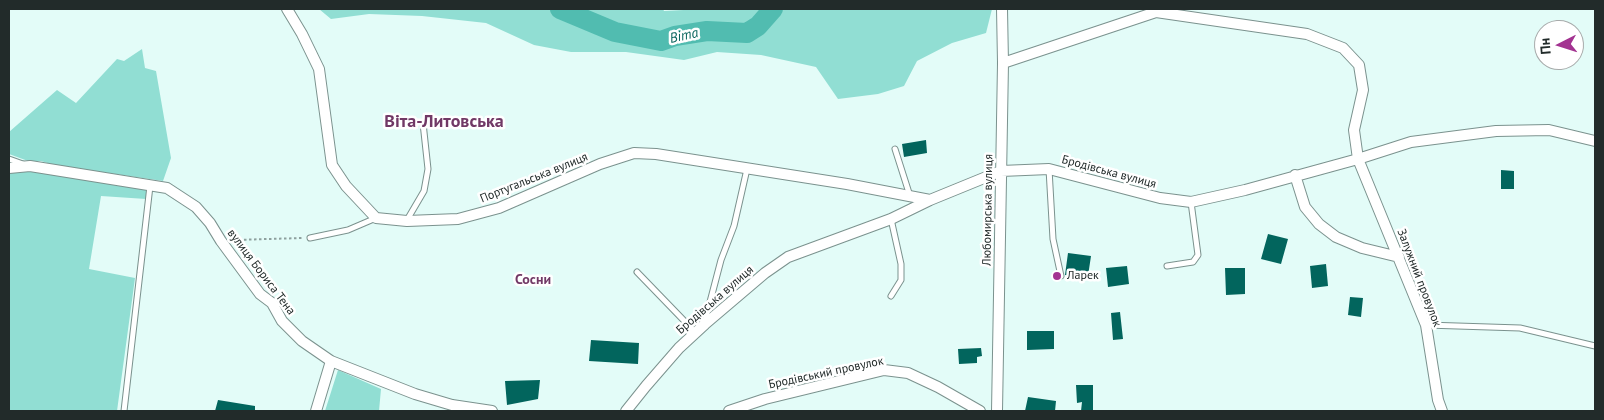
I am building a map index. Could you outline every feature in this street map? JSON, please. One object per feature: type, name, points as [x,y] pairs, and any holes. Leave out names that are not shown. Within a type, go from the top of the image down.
[{"type":"street","points":[[287,9],[302,34],[319,70],[332,165],[346,186],[376,218]]},
{"type":"street","name":"Любомирська вулиця","points":[[997,411],[1002,9]]},
{"type":"street","points":[[1002,63],[1158,10]]},
{"type":"street","name":"Залужний провулок","points":[[1158,10],[1307,34],[1343,48],[1359,65],[1363,90],[1354,130],[1358,159],[1426,325],[1438,400],[1442,411]]},
{"type":"street","name":"Бродівська вулиця","points":[[626,411],[679,348],[765,273],[788,257],[890,219],[930,200],[1001,171],[1049,169],[1160,198],[1191,202],[1245,190],[1358,159],[1410,142],[1496,131],[1549,130],[1595,141]]},
{"type":"street","name":"Португальська вулиця","points":[[376,218],[407,221],[458,219],[499,208],[600,164],[634,153],[656,154],[847,184],[930,200]]},
{"type":"street","name":"вулиця Бориса Тена","points":[[9,168],[30,166],[167,188],[196,207],[210,223],[260,294],[272,303],[282,321],[302,341],[331,361],[415,394],[452,405],[492,411]]},
{"type":"street","points":[[1295,175],[1305,207],[1318,224],[1336,237],[1362,248],[1399,257]]},
{"type":"street","points":[[316,411],[331,361]]},
{"type":"street","name":"Бродівський провулок","points":[[730,411],[765,399],[884,370],[908,373],[938,387],[980,411]]},
{"type":"lane","points":[[407,221],[424,191],[428,169],[423,122]]},
{"type":"lane","points":[[895,149],[910,196]]},
{"type":"lane","points":[[9,159],[30,166]]},
{"type":"lane","points":[[705,324],[721,260],[734,226],[747,169]]},
{"type":"lane","points":[[1049,169],[1054,239],[1061,276]]},
{"type":"lane","points":[[124,411],[150,184]]},
{"type":"lane","points":[[1167,266],[1193,262],[1198,255],[1191,202]]},
{"type":"lane","points":[[310,238],[348,230],[376,218]]},
{"type":"lane","points":[[890,219],[901,264],[901,280],[891,296]]},
{"type":"lane","points":[[637,272],[696,333]]},
{"type":"lane","points":[[1426,325],[1520,328],[1595,346]]},
{"type":"path","points":[[221,241],[310,238]]},
{"type":"green space","points":[[319,9],[663,9],[664,11],[703,9],[992,9],[986,33],[952,43],[917,61],[904,86],[878,94],[838,99],[816,67],[761,55],[717,52],[684,60],[626,52],[571,52],[534,45],[486,23],[422,16],[369,14],[331,19]]},
{"type":"green space","points":[[142,49],[145,68],[156,71],[171,158],[163,181],[54,165],[41,161],[28,161],[9,154],[9,132],[57,90],[76,103],[117,59],[124,61]]},
{"type":"green space","points":[[29,171],[147,189],[146,199],[101,196],[89,269],[135,278],[117,411],[9,411],[9,172]]},
{"type":"green space","points":[[338,370],[381,389],[379,411],[325,411]]},
{"type":"building","points":[[926,140],[927,153],[904,157],[902,144]]},
{"type":"building","points":[[1501,170],[1514,171],[1514,189],[1501,189]]},
{"type":"building","points":[[1268,234],[1288,239],[1281,264],[1261,259]]},
{"type":"building","points":[[1068,253],[1091,256],[1088,276],[1065,275]]},
{"type":"building","points":[[1326,264],[1328,286],[1312,288],[1310,266]]},
{"type":"building","points":[[1127,266],[1129,284],[1108,287],[1106,268]]},
{"type":"building","points":[[1225,268],[1245,268],[1245,294],[1226,295]]},
{"type":"building","points":[[1350,297],[1363,298],[1361,317],[1348,315]]},
{"type":"building","points":[[1120,312],[1123,339],[1113,340],[1111,313]]},
{"type":"building","points":[[1027,331],[1054,331],[1054,349],[1027,350]]},
{"type":"building","points":[[591,340],[639,343],[638,364],[589,361]]},
{"type":"building","points":[[981,348],[982,356],[977,357],[977,363],[959,364],[958,349]]},
{"type":"building","points":[[540,380],[538,399],[507,405],[505,381]]},
{"type":"building","points":[[1076,385],[1093,385],[1093,411],[1081,411],[1082,402],[1077,403]]},
{"type":"building","points":[[1028,397],[1056,401],[1055,411],[1025,411]]},
{"type":"building","points":[[218,400],[255,406],[255,411],[215,411]]},
{"type":"waterway","name":"Віта","points":[[560,9],[615,32],[661,41],[675,36],[707,31],[747,33],[758,26],[773,9]]},
{"type":"place","name":"Ларек","points":[[1057,276]]},
{"type":"district","name":"Віта-Литовська","points":[[444,122]]},
{"type":"district","name":"Сосни","points":[[533,280]]}]
